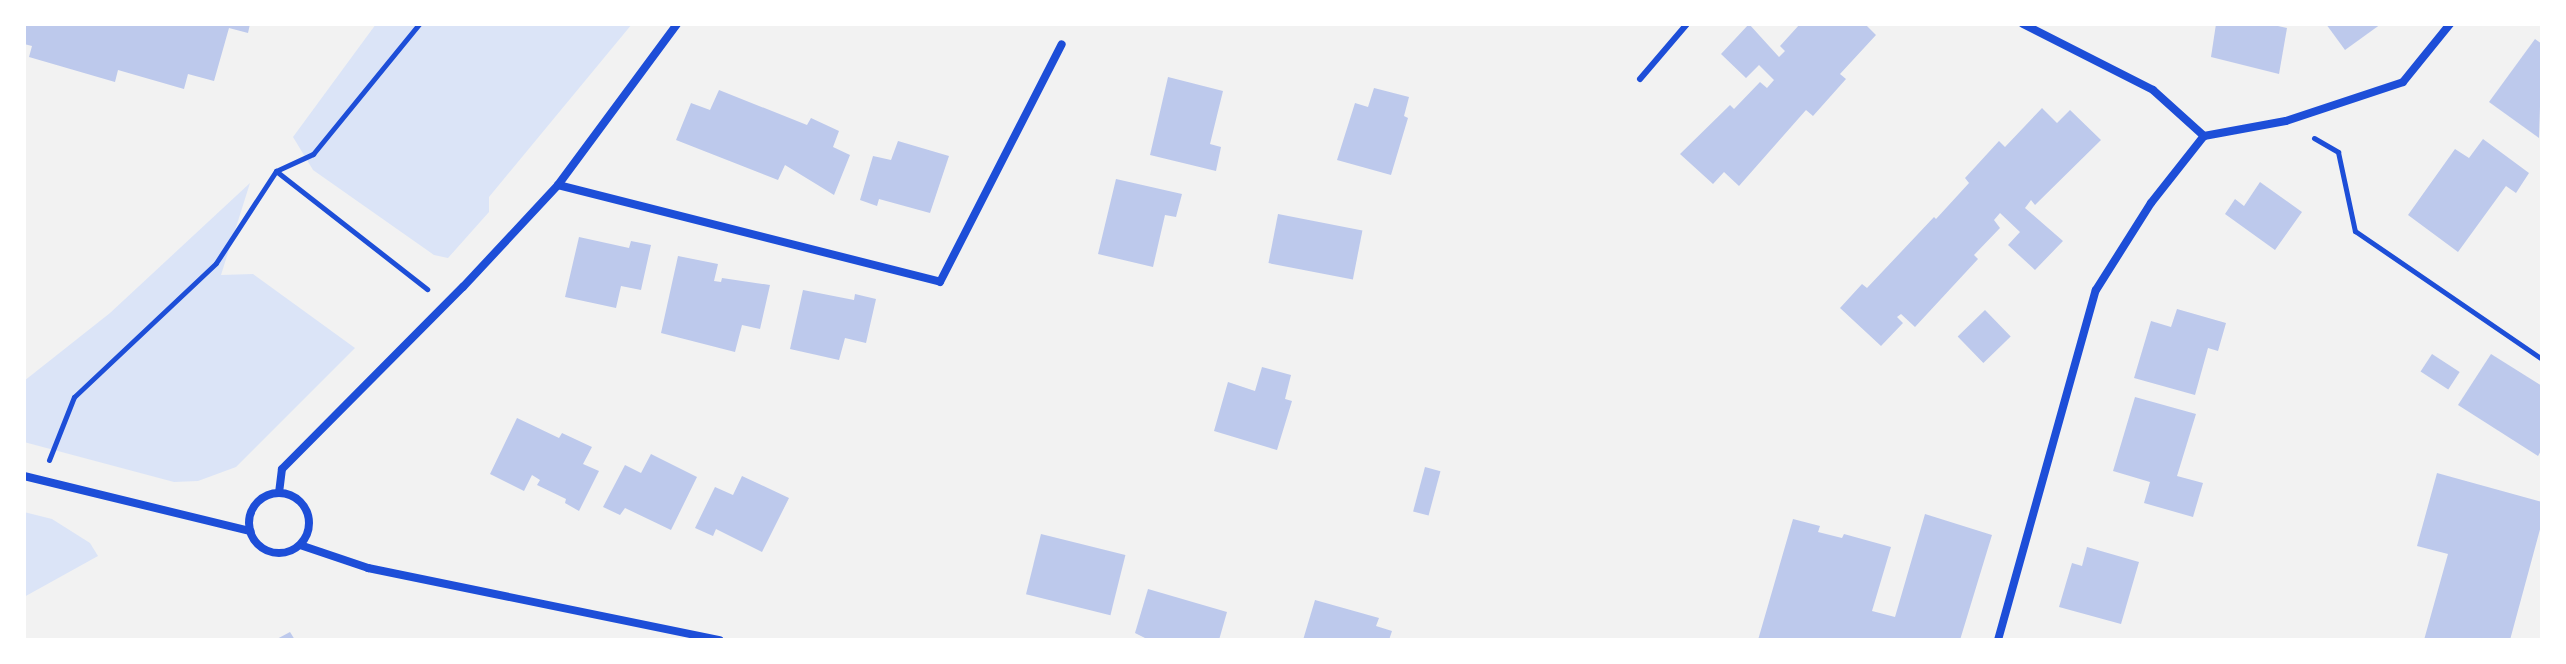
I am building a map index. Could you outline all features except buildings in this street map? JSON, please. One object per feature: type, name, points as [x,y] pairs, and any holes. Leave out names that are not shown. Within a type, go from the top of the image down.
[{"type":"street","points":[[279,493],[282,469],[446,304],[558,185],[677,24]]},
{"type":"street","points":[[2023,24],[2153,90],[2204,136]]},
{"type":"street","points":[[1998,640],[2096,290],[2151,203],[2204,136],[2286,121],[2403,82],[2450,24]]},
{"type":"street","points":[[558,185],[940,282],[1062,44]]},
{"type":"street","points":[[24,476],[250,531]]},
{"type":"street","points":[[279,493],[298,500],[309,517],[306,537],[300,545],[291,551],[271,552],[257,544],[249,522],[255,505],[262,498],[279,493]]},
{"type":"street","points":[[300,545],[368,568],[720,640]]},
{"type":"street","points":[[679,630],[680,640]]},
{"type":"lane","points":[[1640,79],[1687,24]]},
{"type":"path","points":[[41,479],[74,397],[216,263],[276,171],[313,154],[419,24]]},
{"type":"path","points":[[2286,121],[2338,152],[2355,231],[2542,359]]},
{"type":"path","points":[[276,171],[446,304]]},
{"type":"shaded area","points":[[376,24],[632,24],[489,197],[489,212],[448,258],[434,255],[313,170],[293,137]]},
{"type":"shaded area","points":[[250,183],[221,275],[253,274],[355,348],[236,467],[198,481],[174,482],[24,442],[24,381],[110,313]]},
{"type":"shaded area","points":[[24,512],[52,519],[90,543],[98,556],[24,597]]}]
